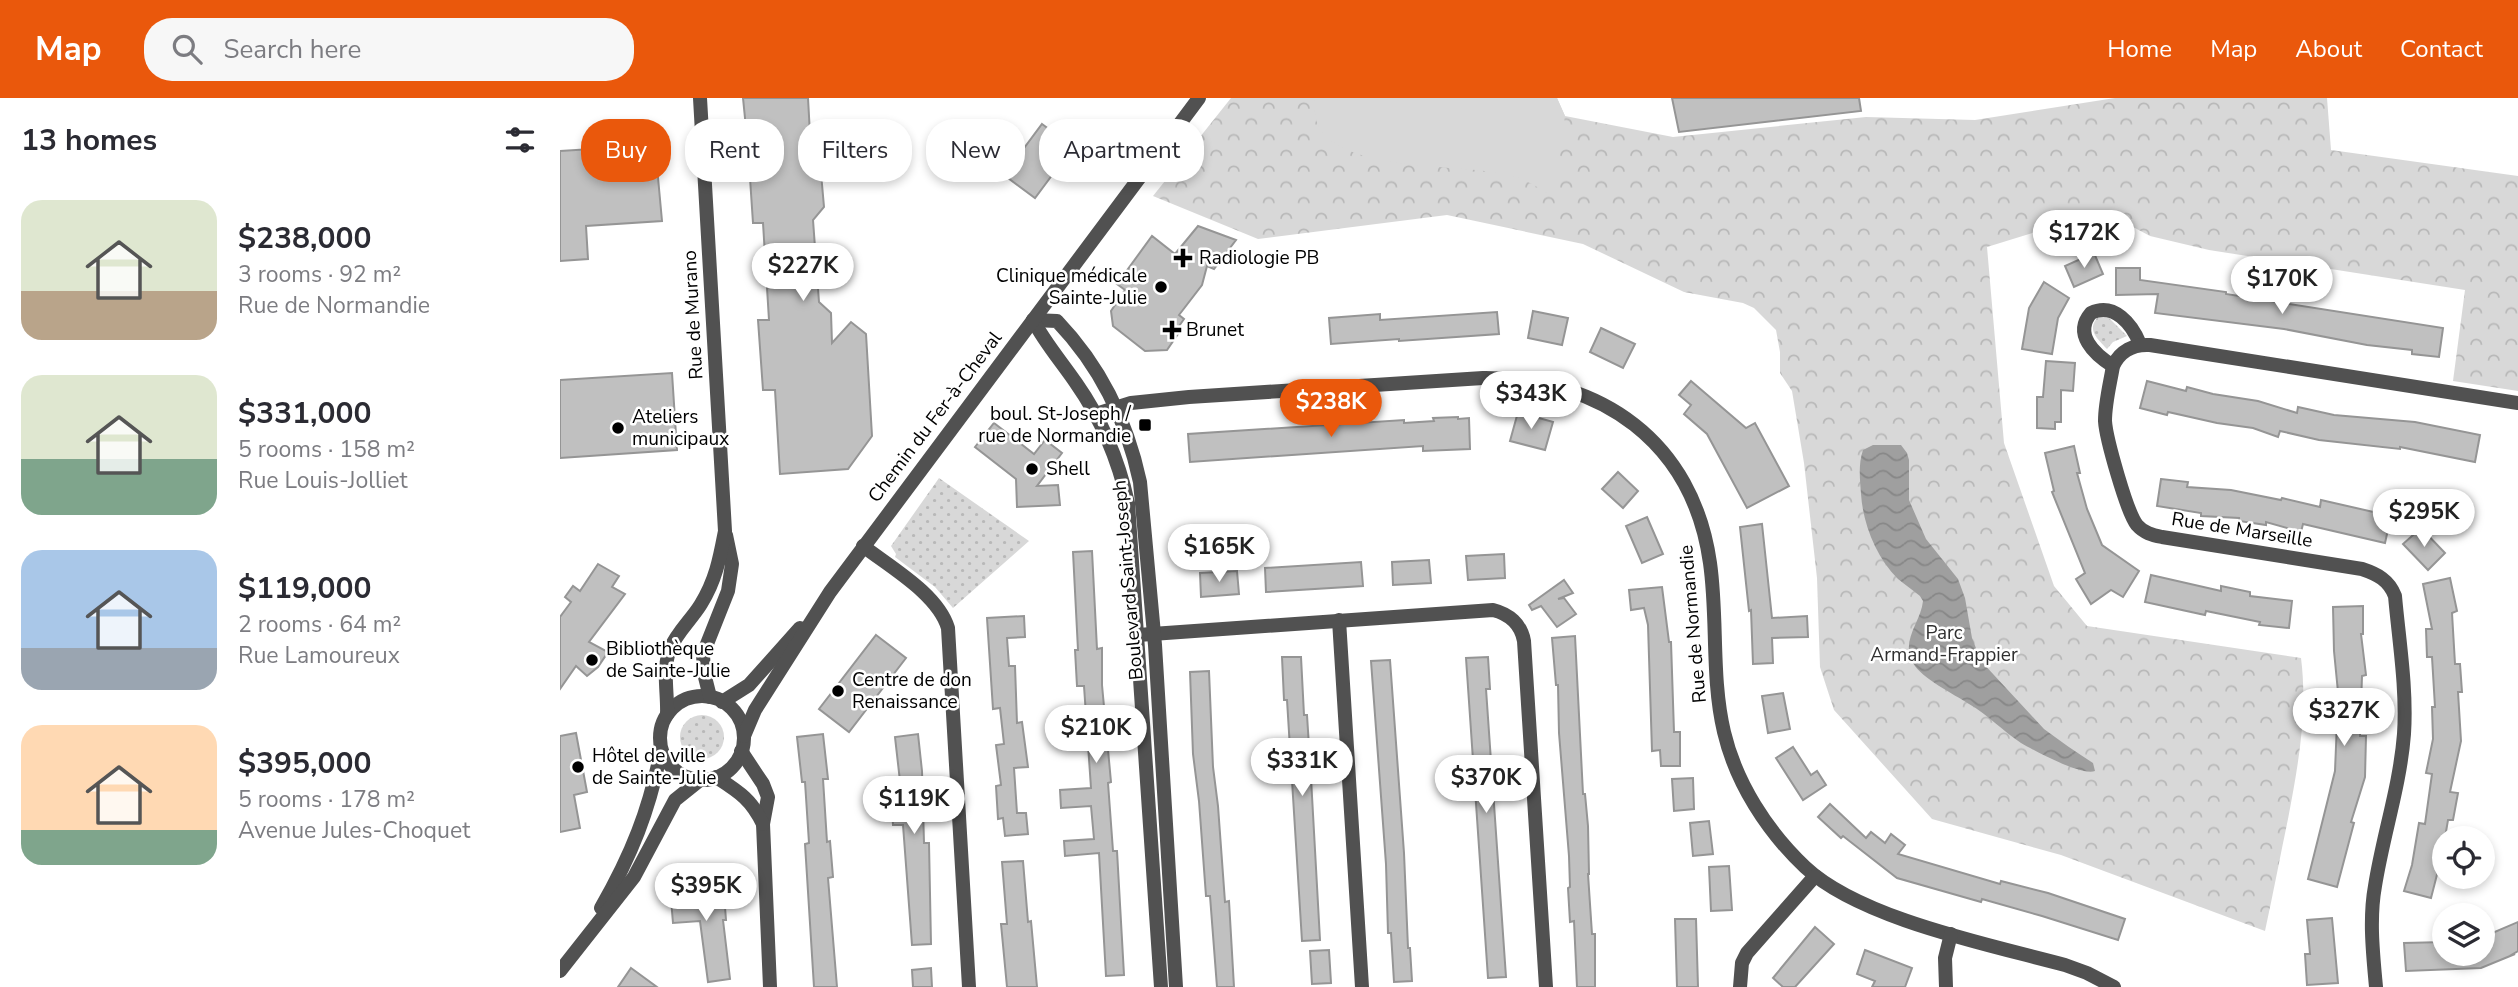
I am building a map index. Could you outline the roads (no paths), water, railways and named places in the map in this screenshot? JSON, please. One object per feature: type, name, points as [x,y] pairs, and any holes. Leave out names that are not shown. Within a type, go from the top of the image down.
[{"type":"street","name":"Rue de Murano","points":[[701,98],[724,531],[732,564],[724,606],[704,654],[704,673],[716,699]]},
{"type":"street","name":"Chemin du Fer-à-Cheval","points":[[742,743],[755,710],[830,592],[1199,98]]},
{"type":"street","points":[[2140,344],[2133,331],[2114,311],[2107,309],[2091,313],[2082,326],[2087,341],[2113,366],[2123,353],[2140,344],[2518,403]]},
{"type":"street","name":"Boulevard Saint-Joseph","points":[[1033,320],[1057,321],[1094,366],[1108,388],[1136,463],[1143,503],[1154,633],[1177,987]]},
{"type":"street","name":"Boulevard Saint-Joseph","points":[[1033,320],[1043,339],[1097,415],[1122,475],[1128,503],[1161,987]]},
{"type":"street","name":"Rue de Marseille","points":[[2113,366],[2106,410],[2107,434],[2131,514],[2139,528],[2146,533],[2162,537],[2362,569],[2379,576],[2392,588],[2395,596],[2405,710],[2404,735],[2397,784],[2373,899],[2372,945],[2376,987]]},
{"type":"street","name":"Rue de Normandie","points":[[1097,415],[1137,402],[1212,395],[1504,378],[1538,382],[1592,398],[1623,416],[1648,437],[1670,463],[1689,494],[1702,527],[1712,578],[1720,715],[1736,769],[1754,803],[1793,855],[1815,876],[1835,889],[1881,910],[2066,965],[2113,987]]},
{"type":"street","name":"Rue de Murano","points":[[667,715],[666,671],[669,650],[679,632],[701,605],[715,579],[724,531]]},
{"type":"street","points":[[863,547],[934,603],[948,628],[969,987]]},
{"type":"street","name":"Chemin du Fer-à-Cheval","points":[[716,699],[755,679],[830,592]]},
{"type":"street","points":[[1138,635],[1493,610],[1506,614],[1521,630],[1524,641],[1546,987]]},
{"type":"street","points":[[1339,620],[1362,987]]},
{"type":"street","points":[[583,939],[635,844],[652,792],[661,750],[661,730],[667,715],[688,698],[701,696],[716,699],[735,712],[742,743],[766,791],[768,803],[763,824],[770,987]]},
{"type":"street","points":[[560,971],[634,877],[675,800],[700,780],[716,777],[734,764],[742,743]]},
{"type":"street","points":[[661,750],[675,770],[700,780]]},
{"type":"street","points":[[716,777],[745,796],[755,807],[763,824]]},
{"type":"street","points":[[1740,987],[1742,963],[1747,953],[1815,876]]},
{"type":"street","points":[[1946,987],[1945,958],[1951,933]]},
{"type":"water","points":[[1873,445],[1901,445],[1907,453],[1909,500],[1926,539],[1958,579],[1965,598],[1972,638],[1981,661],[2044,729],[2093,763],[2095,771],[2088,772],[2069,766],[2021,743],[1976,708],[1917,669],[1909,647],[1923,601],[1898,579],[1883,561],[1872,540],[1862,505],[1860,461],[1863,450]]},
{"type":"place","name":"Radiologie PB","points":[[1183,258]]},
{"type":"place","name":"Clinique médicale Sainte-Julie","points":[[1161,287]]},
{"type":"place","name":"Brunet","points":[[1172,330]]},
{"type":"place","name":"boul. St-Joseph / rue de Normandie","points":[[1145,425]]},
{"type":"place","name":"Ateliers municipaux","points":[[618,428]]},
{"type":"place","name":"Shell","points":[[1032,469]]},
{"type":"place","name":"Bibliothèque de Sainte-Julie","points":[[592,660]]},
{"type":"place","name":"Centre de don Renaissance","points":[[838,691]]},
{"type":"place","name":"Hôtel de ville de Sainte-Julie","points":[[578,767]]},
{"type":"park label","name":"Parc Armand-Frappier","points":[[1944,644]]}]
